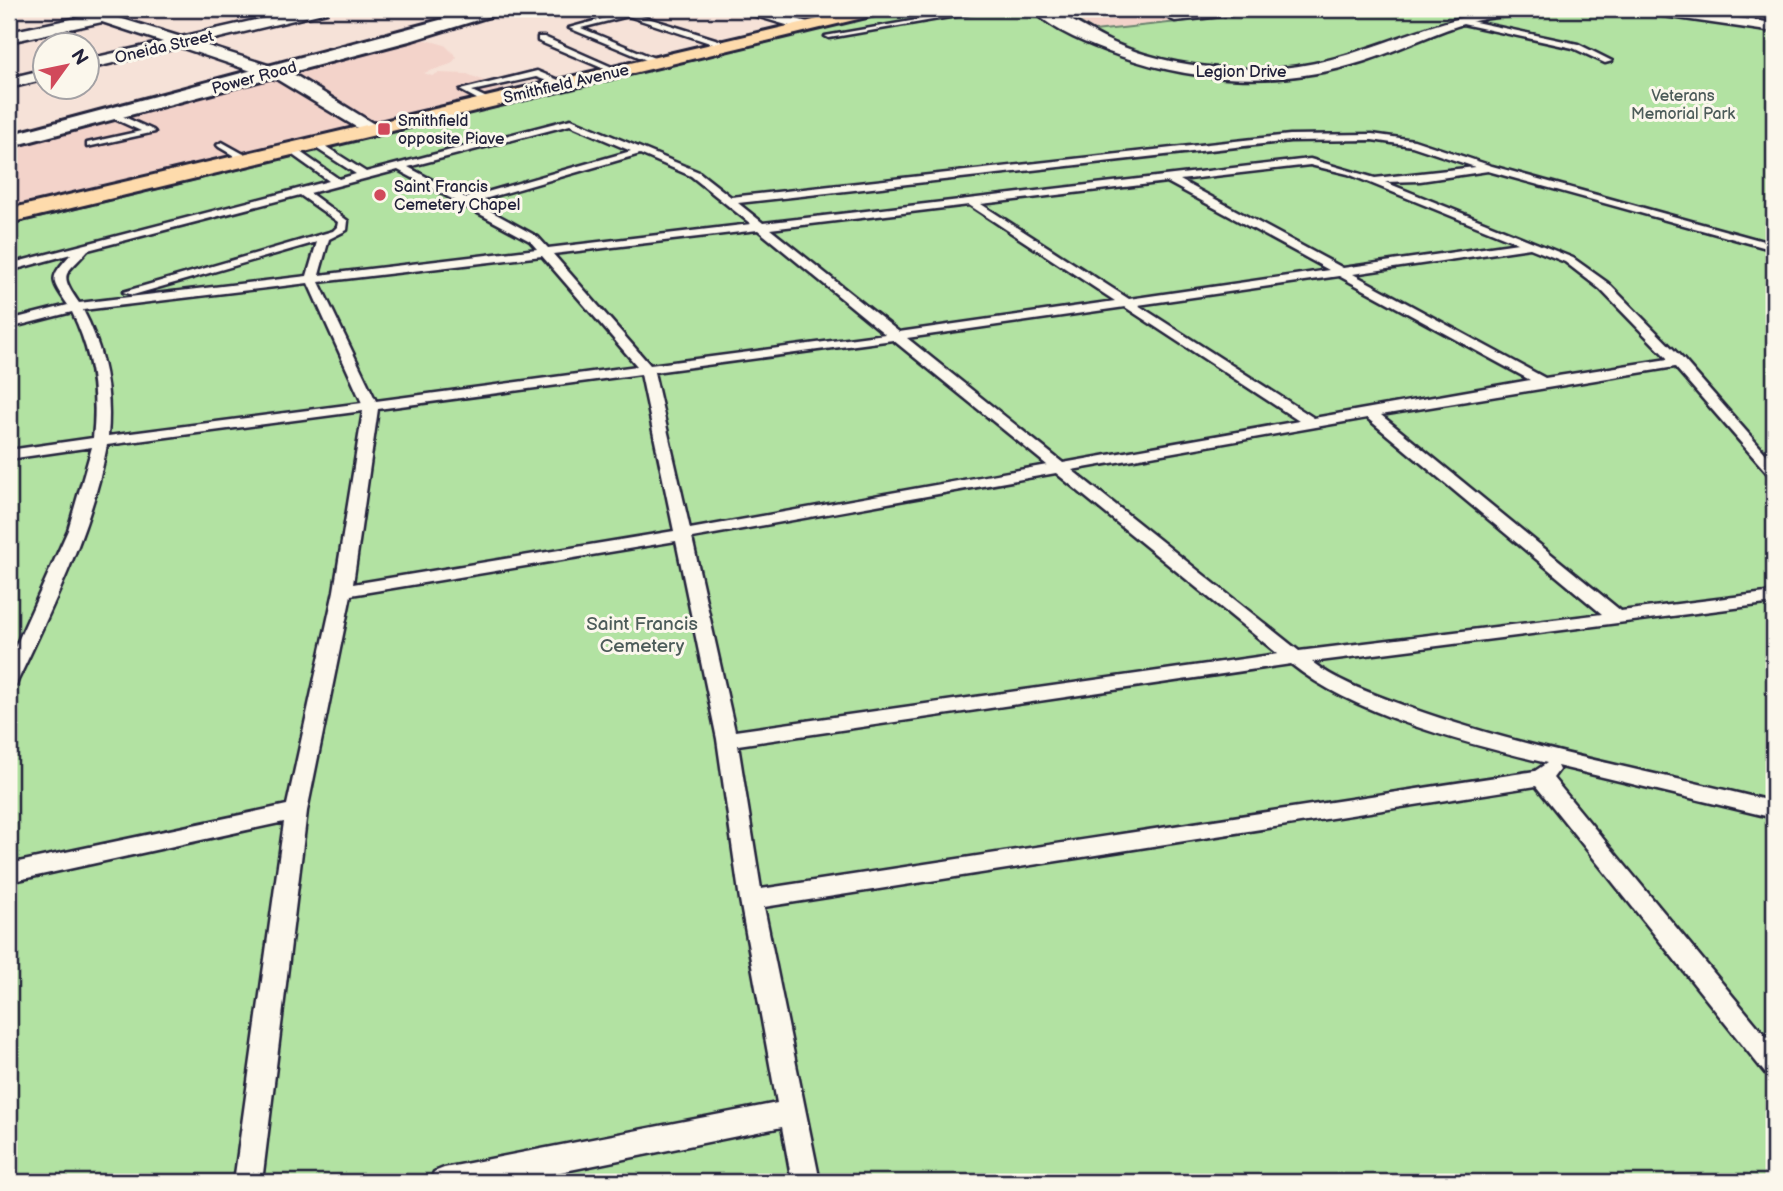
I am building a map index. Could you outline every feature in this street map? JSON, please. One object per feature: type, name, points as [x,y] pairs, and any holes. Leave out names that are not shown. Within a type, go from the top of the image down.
[{"type":"main road","name":"Smithfield Avenue","points":[[9,216],[879,9]]},
{"type":"main road","name":"Power Road","points":[[9,141],[273,72],[486,10]]},
{"type":"street","points":[[78,9],[273,72],[373,129]]},
{"type":"street","name":"Oneida Street","points":[[102,61],[322,9]]},
{"type":"street","points":[[739,9],[807,26]]},
{"type":"street","name":"Legion Drive","points":[[1039,9],[1090,40],[1139,60],[1181,70],[1236,74],[1292,72],[1334,64],[1461,21],[1533,9]]},
{"type":"street","points":[[1643,9],[1770,25]]},
{"type":"street","points":[[9,37],[130,12]]},
{"type":"street","points":[[9,83],[32,77]]},
{"type":"lane","points":[[609,9],[725,45]]},
{"type":"lane","points":[[829,36],[992,9]]},
{"type":"lane","points":[[1153,9],[1175,19],[1232,13],[1232,9],[1239,9]]},
{"type":"lane","points":[[628,14],[573,28],[656,62]]},
{"type":"lane","points":[[1461,21],[1576,46],[1608,61]]},
{"type":"lane","points":[[541,39],[617,71]]},
{"type":"lane","points":[[90,145],[150,132],[111,114]]},
{"type":"lane","points":[[9,267],[571,122],[695,174],[1319,677],[1374,705],[1436,725],[1774,810]]},
{"type":"lane","points":[[727,201],[1290,138],[1372,137],[1414,143],[1488,167],[1774,247]]},
{"type":"lane","points":[[314,143],[364,175]]},
{"type":"lane","points":[[222,145],[246,159]]},
{"type":"lane","points":[[290,149],[337,182]]},
{"type":"lane","points":[[462,202],[641,151]]},
{"type":"lane","points":[[75,307],[1310,162],[1366,178],[1569,260],[1604,286],[1678,362],[1774,472]]},
{"type":"lane","points":[[399,166],[526,234],[545,251],[647,369],[727,739],[751,900],[806,1182]]},
{"type":"lane","points":[[1366,178],[1420,177],[1488,167]]},
{"type":"lane","points":[[1168,178],[1543,382]]},
{"type":"lane","points":[[9,324],[324,237],[343,228],[343,221],[302,191]]},
{"type":"lane","points":[[970,201],[1313,424]]},
{"type":"lane","points":[[248,1182],[296,811],[343,591],[371,406],[312,279],[324,237]]},
{"type":"lane","points":[[9,454],[896,336],[1534,245]]},
{"type":"lane","points":[[9,680],[18,642],[78,528],[88,498],[99,442],[103,408],[101,375],[75,307],[63,290],[60,273],[82,250]]},
{"type":"lane","points":[[343,591],[1060,469],[1543,382],[1678,362]]},
{"type":"lane","points":[[1370,414],[1616,616]]},
{"type":"lane","points":[[727,739],[1293,658],[1774,598]]},
{"type":"lane","points":[[751,900],[1541,778],[1559,758]]},
{"type":"lane","points":[[1541,778],[1774,1065]]},
{"type":"lane","points":[[9,873],[296,811]]},
{"type":"lane","points":[[443,1182],[791,1113]]},
{"type":"shaded area","points":[[1058,9],[1298,9],[1094,31]]},
{"type":"shaded area","points":[[412,36],[445,45],[457,57],[451,64],[424,73],[432,76],[438,73],[467,74],[517,94],[9,216],[9,141]]},
{"type":"green space","name":"Saint Francis Cemetery","points":[[904,9],[1058,9],[1094,31],[1298,9],[1631,9],[1774,28],[1774,1182],[9,1182],[9,225]]},
{"type":"place","name":"Smithfield opposite Piave","points":[[384,129]]},
{"type":"place","name":"Saint Francis Cemetery Chapel","points":[[380,195]]},
{"type":"park label","name":"Veterans Memorial Park","points":[[1683,104]]}]
